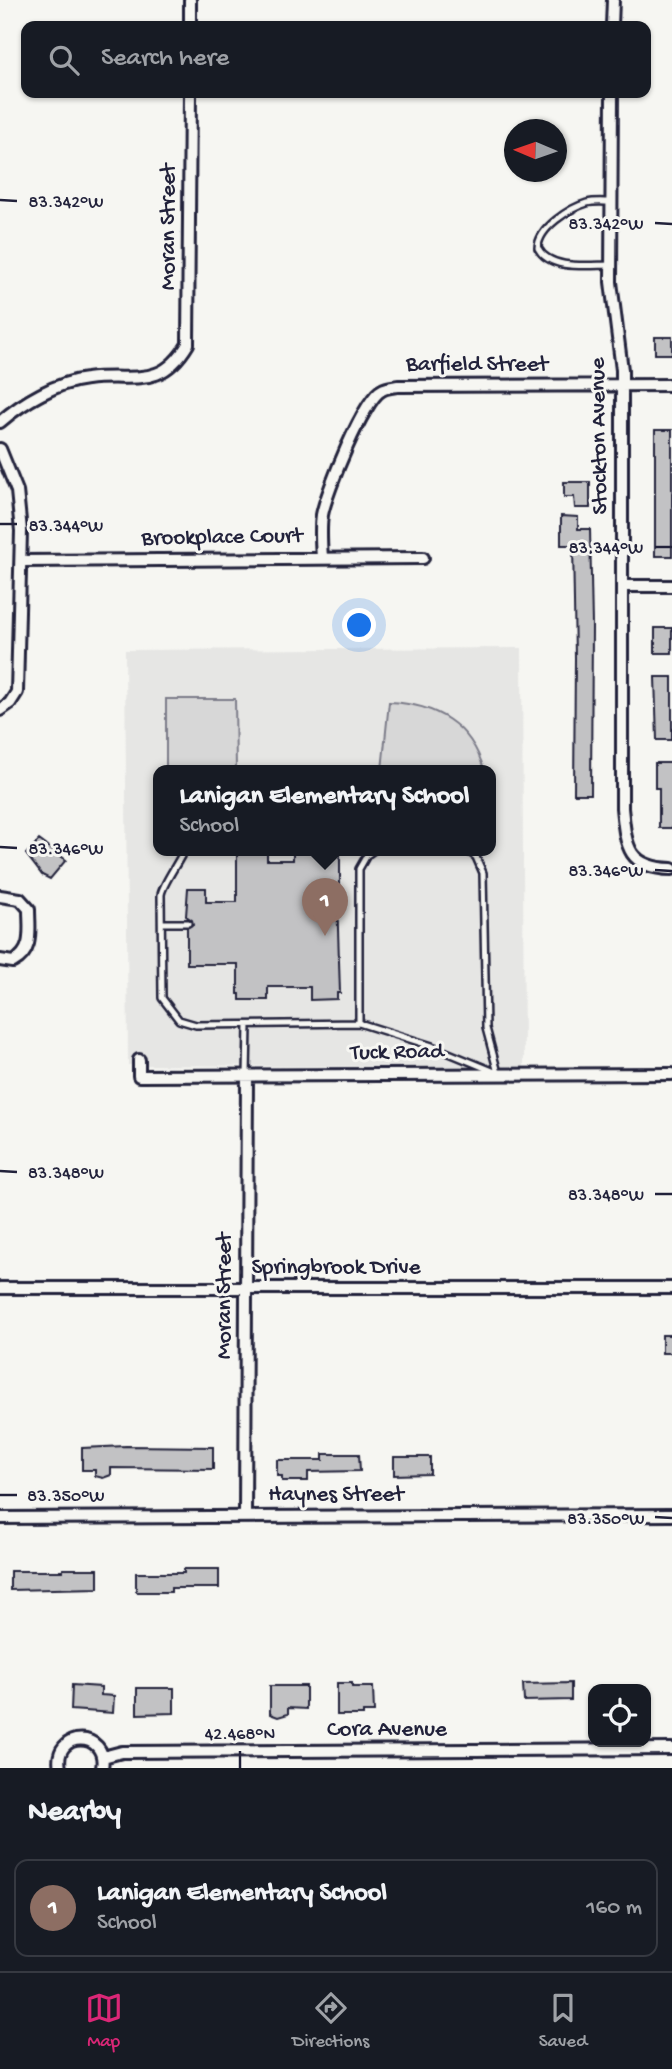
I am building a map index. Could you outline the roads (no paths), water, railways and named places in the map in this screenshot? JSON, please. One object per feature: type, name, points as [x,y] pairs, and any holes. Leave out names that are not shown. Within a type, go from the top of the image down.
[{"type":"street","points":[[190,0],[190,21]]},
{"type":"street","points":[[612,21],[613,0]]},
{"type":"street","name":"Moran Street","points":[[0,422],[35,398],[59,387],[87,379],[143,377],[167,370],[179,359],[188,344],[190,98]]},
{"type":"street","name":"Stockton Avenue","points":[[612,98],[611,265],[622,385],[622,808],[626,844],[637,860],[654,869],[672,869]]},
{"type":"street","name":"Barfield Street","points":[[322,558],[320,535],[325,503],[358,423],[369,402],[381,390],[398,386],[672,385]]},
{"type":"street","points":[[0,449],[17,491],[22,561],[17,692],[0,710]]},
{"type":"street","name":"Brookplace Court","points":[[22,561],[424,558]]},
{"type":"street","points":[[623,586],[672,586]]},
{"type":"street","points":[[0,895],[13,896],[25,903],[29,909],[29,945],[25,953],[13,962],[0,960]]},
{"type":"street","name":"Tuck Road","points":[[139,1060],[139,1076],[672,1073]]},
{"type":"street","name":"Moran Street","points":[[245,1516],[247,1076]]},
{"type":"street","name":"Springbrook Drive","points":[[0,1288],[672,1288]]},
{"type":"street","name":"Haynes Street","points":[[0,1518],[672,1515]]},
{"type":"street","name":"Cora Avenue","points":[[60,1768],[59,1756],[62,1749],[73,1740],[88,1740],[100,1749],[102,1762],[122,1752],[672,1749]]},
{"type":"lane","points":[[611,202],[594,202],[573,209],[542,234],[538,241],[541,253],[559,263],[611,265]]},
{"type":"lane","points":[[181,856],[172,876],[162,887],[162,998],[179,1020],[196,1025],[359,1023],[432,1046],[498,1073]]},
{"type":"lane","points":[[359,1023],[359,869],[366,856]]},
{"type":"lane","points":[[475,856],[483,873],[485,1028],[498,1073]]},
{"type":"lane","points":[[162,923],[188,923]]},
{"type":"lane","points":[[247,1076],[248,1025]]},
{"type":"place","name":"Lanigan Elementary School","points":[[325,936]]}]
